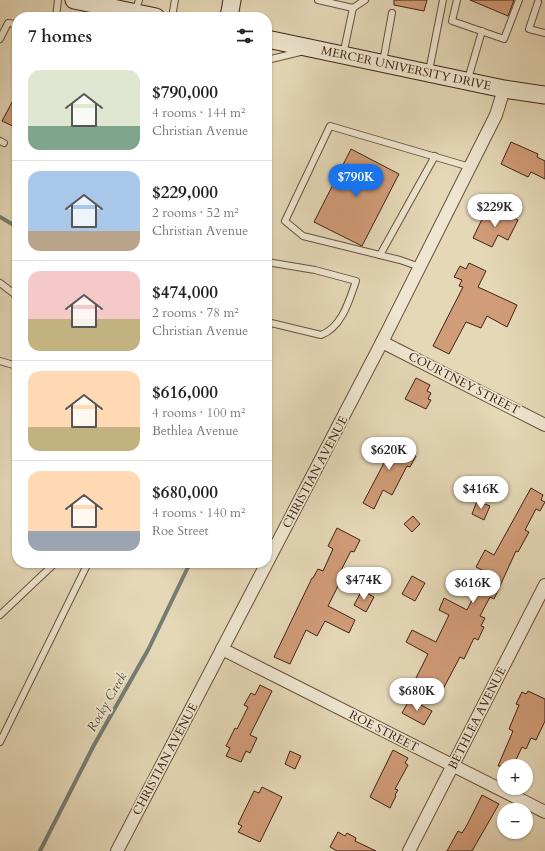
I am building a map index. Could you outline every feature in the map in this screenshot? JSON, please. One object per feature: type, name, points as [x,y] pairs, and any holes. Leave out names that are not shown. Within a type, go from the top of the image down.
[{"type":"main road","points":[[74,0],[99,3],[141,12]]},
{"type":"main road","points":[[230,12],[232,0]]},
{"type":"main road","name":"MERCER UNIVERSITY DRIVE","points":[[272,40],[504,89],[545,95]]},
{"type":"street","name":"CHRISTIAN AVENUE","points":[[272,553],[382,342],[496,115],[504,89]]},
{"type":"street","name":"COURTNEY STREET","points":[[382,342],[545,425]]},
{"type":"street","name":"CHRISTIAN AVENUE","points":[[117,851],[264,568]]},
{"type":"street","name":"BETHLEA AVENUE","points":[[409,851],[545,585]]},
{"type":"street","name":"ROE STREET","points":[[222,649],[545,812]]},
{"type":"lane","points":[[57,12],[58,0]]},
{"type":"lane","points":[[173,12],[175,0]]},
{"type":"lane","points":[[318,0],[349,5],[365,0]]},
{"type":"lane","points":[[429,73],[443,0]]},
{"type":"lane","points":[[457,0],[452,21],[504,39],[519,0]]},
{"type":"lane","points":[[538,2],[529,28],[545,33]]},
{"type":"lane","points":[[343,55],[349,5]]},
{"type":"lane","points":[[383,63],[392,13]]},
{"type":"lane","points":[[0,39],[8,23],[12,23]]},
{"type":"lane","points":[[467,81],[482,31]]},
{"type":"lane","points":[[272,58],[286,54],[317,49]]},
{"type":"lane","points":[[420,267],[380,255],[304,236],[285,221],[330,126],[470,167]]},
{"type":"lane","points":[[380,255],[434,156]]},
{"type":"lane","points":[[272,263],[314,270],[356,281],[349,302],[336,326],[329,332],[321,335],[272,323]]},
{"type":"lane","points":[[0,283],[12,292]]},
{"type":"lane","points":[[0,361],[12,365]]},
{"type":"lane","points":[[0,615],[49,568]]},
{"type":"lane","points":[[0,742],[86,568]]},
{"type":"building","points":[[394,0],[427,0],[424,11],[394,5]]},
{"type":"building","points":[[470,0],[514,0],[508,16]]},
{"type":"building","points":[[12,102],[12,126],[2,121]]},
{"type":"building","points":[[511,142],[538,154],[537,157],[545,161],[545,179],[531,172],[528,177],[501,164]]},
{"type":"building","points":[[351,149],[399,174],[362,246],[314,222]]},
{"type":"building","points":[[496,209],[518,220],[508,240],[498,235],[492,247],[473,238],[485,213],[492,216]]},
{"type":"building","points":[[469,263],[486,271],[478,287],[517,305],[507,327],[487,316],[481,328],[466,322],[449,354],[433,346],[463,287],[459,286],[462,280],[454,277],[460,266],[466,269]]},
{"type":"building","points":[[416,378],[430,385],[427,391],[431,393],[428,399],[431,400],[426,409],[405,399]]},
{"type":"building","points":[[386,438],[405,447],[404,449],[416,456],[410,467],[407,466],[392,495],[383,490],[374,509],[363,503],[385,461],[376,456]]},
{"type":"building","points":[[531,488],[543,495],[541,500],[545,502],[540,511],[536,509],[525,530],[529,532],[518,552],[516,551],[494,599],[490,597],[480,616],[485,618],[481,626],[484,627],[478,640],[474,638],[464,659],[460,657],[442,691],[416,678],[428,654],[406,642],[412,630],[436,642],[449,615],[439,610],[444,598],[467,610],[486,572],[476,567],[485,550],[494,555]]},
{"type":"building","points":[[477,501],[490,506],[484,520],[472,514]]},
{"type":"building","points":[[413,516],[420,524],[412,532],[404,524]]},
{"type":"building","points":[[337,528],[360,540],[354,552],[351,551],[337,578],[341,580],[328,606],[355,620],[349,633],[325,621],[317,636],[306,630],[290,664],[274,657],[312,578],[318,569],[323,571],[333,549],[328,546]]},
{"type":"building","points":[[412,576],[425,583],[415,601],[402,594]]},
{"type":"building","points":[[362,590],[374,597],[366,612],[354,605]]},
{"type":"building","points":[[260,685],[272,691],[250,735],[257,738],[250,753],[246,751],[241,762],[226,756],[230,748],[226,746],[235,728],[237,729],[248,707],[244,705],[251,693],[255,695]]},
{"type":"building","points":[[528,691],[545,699],[545,721],[536,740],[531,738],[526,749],[522,747],[516,759],[501,759],[513,731],[509,729],[519,705],[516,704],[522,692],[526,694]]},
{"type":"building","points":[[410,699],[432,711],[424,725],[402,713]]},
{"type":"building","points":[[393,750],[408,758],[405,763],[408,765],[395,789],[398,790],[390,808],[370,797]]},
{"type":"building","points":[[290,751],[301,756],[295,769],[285,764]]},
{"type":"building","points":[[262,787],[282,797],[260,842],[238,832],[242,826],[238,824],[254,791],[259,793]]},
{"type":"building","points":[[482,795],[497,803],[497,807],[472,851],[447,851],[458,831],[462,833]]},
{"type":"building","points":[[338,832],[345,836],[347,833],[356,838],[355,841],[376,851],[337,851],[330,847]]},
{"type":"waterway","name":"Rocky Creek","points":[[0,217],[12,224]]},
{"type":"waterway","name":"Rocky Creek","points":[[40,851],[94,745],[148,650],[188,568]]}]
